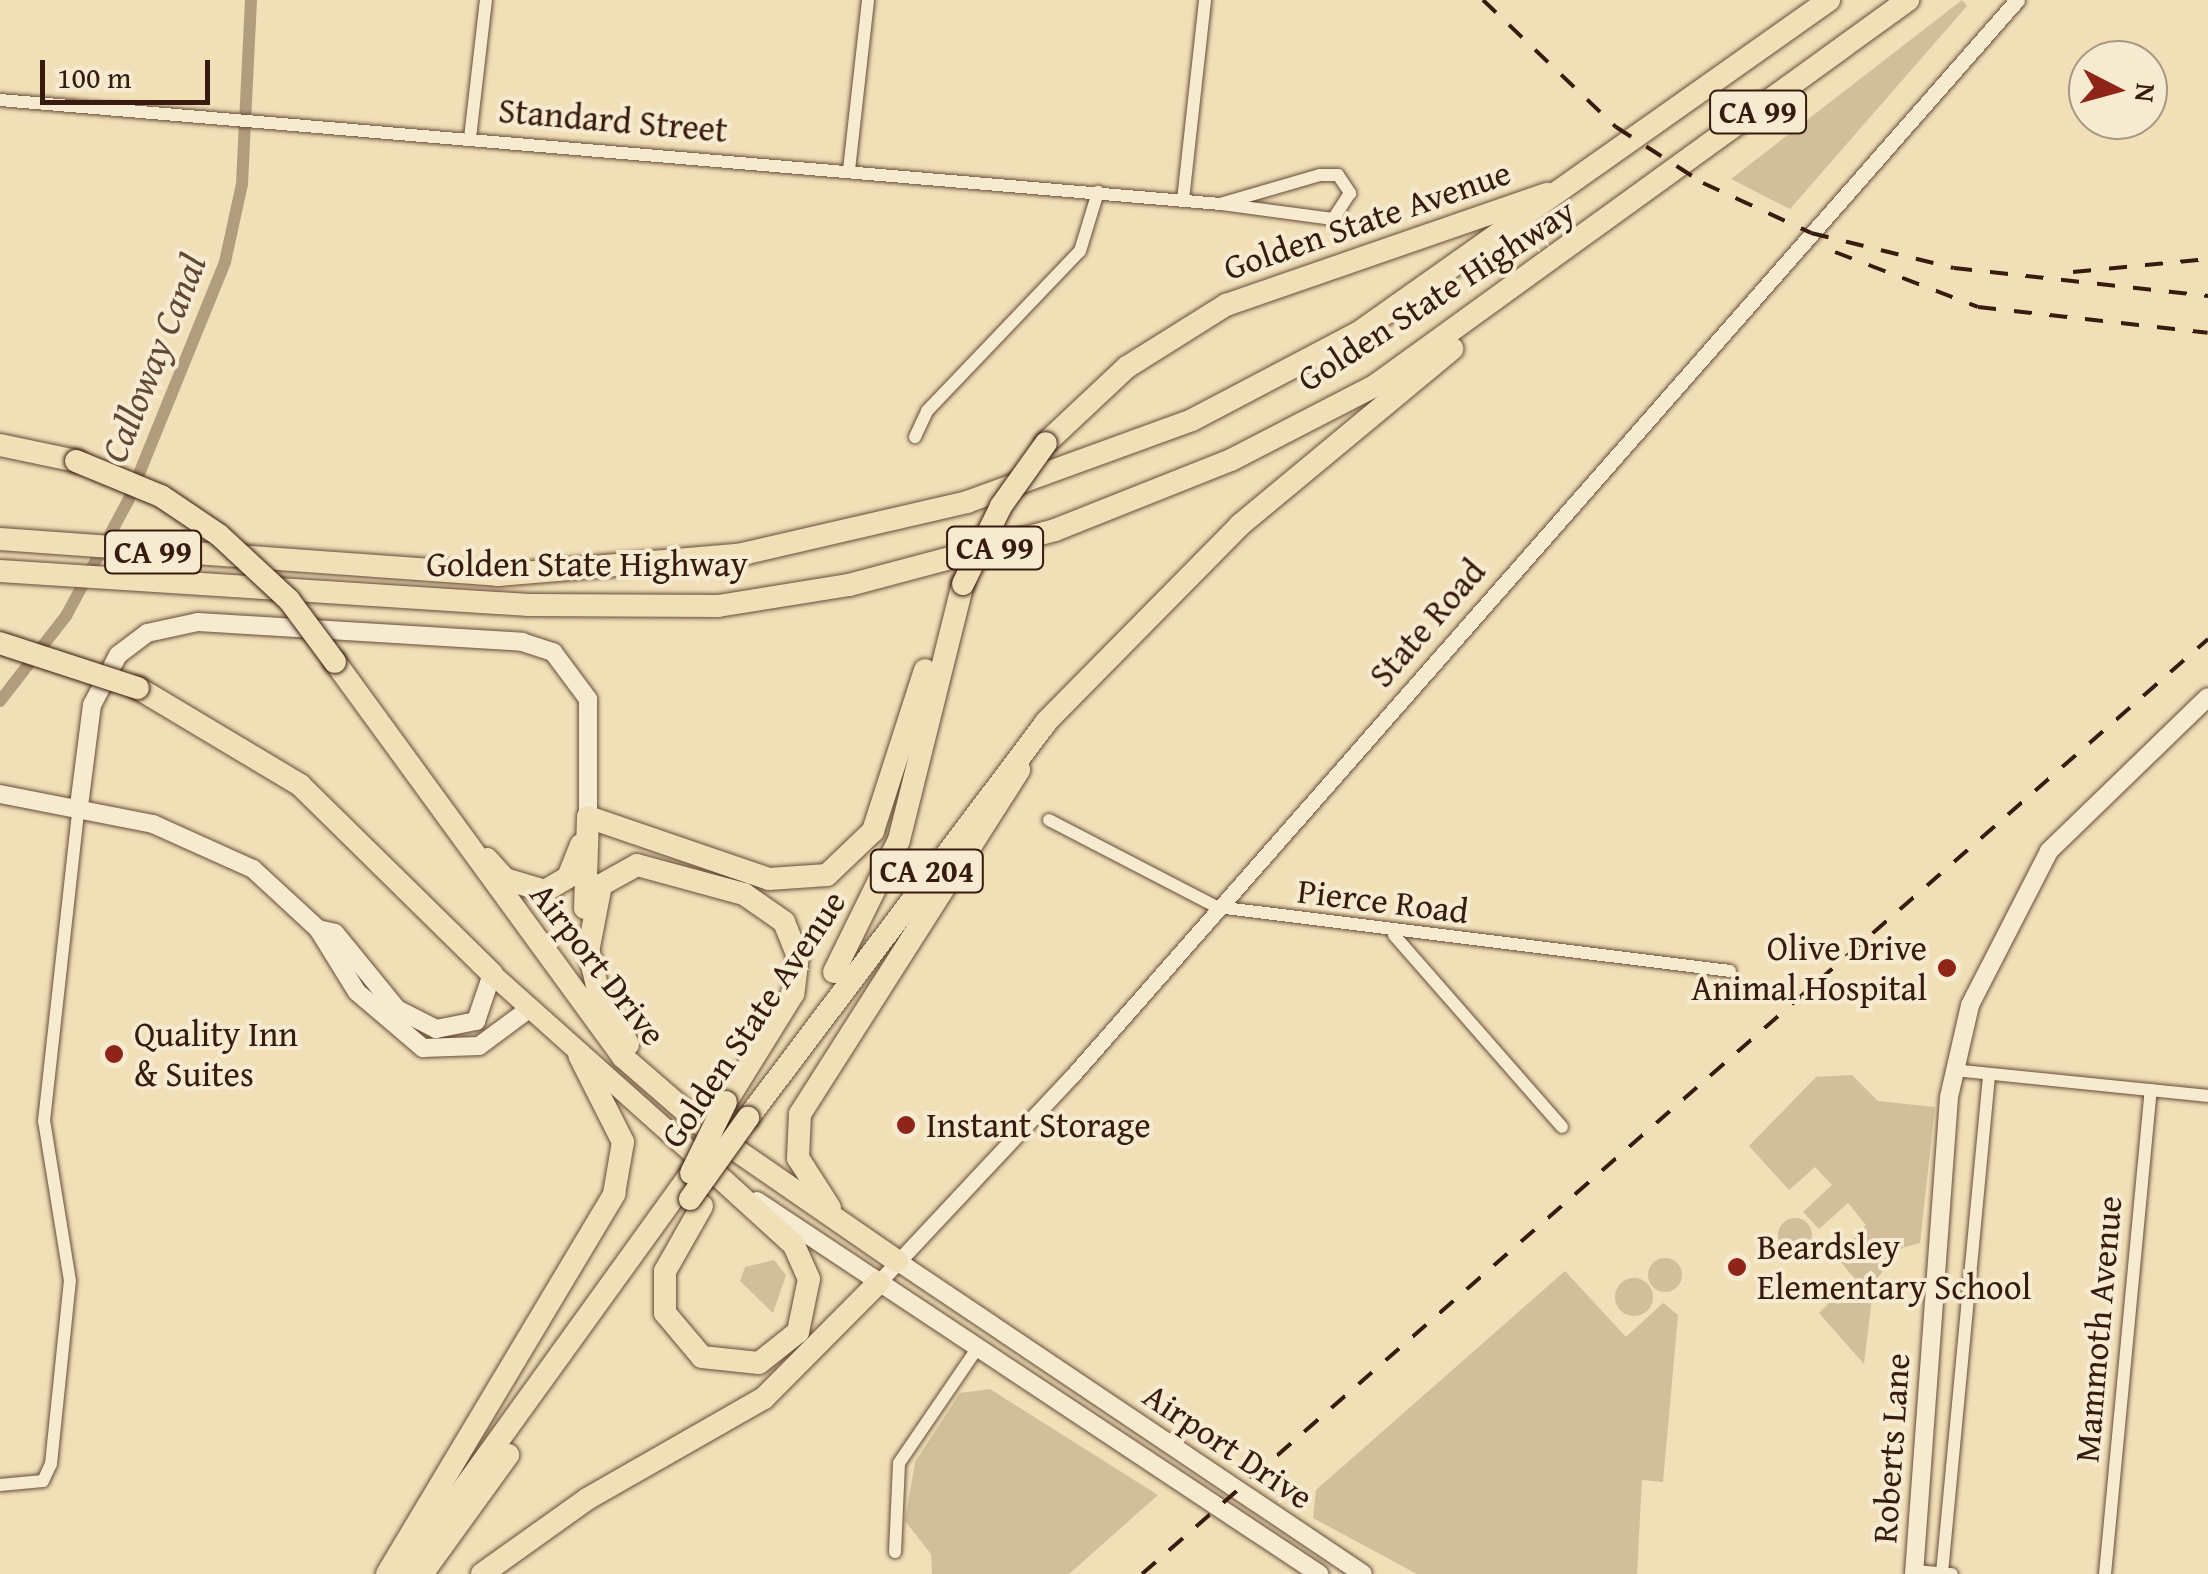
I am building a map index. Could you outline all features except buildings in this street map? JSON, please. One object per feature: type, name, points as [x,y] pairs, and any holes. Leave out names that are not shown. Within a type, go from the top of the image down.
[{"type":"highway","name":"Golden State Highway","points":[[0,539],[307,566],[498,575],[685,562],[967,502],[1118,450],[1298,367],[1426,291],[1829,0]]},
{"type":"highway","name":"Golden State Highway","points":[[0,571],[306,592],[718,606],[938,564],[1116,508],[1280,436],[1376,385],[1607,225],[1908,0]]},
{"type":"highway","name":"Golden State Avenue","points":[[422,1574],[690,1192],[834,972],[882,886],[962,584],[978,548],[1046,443],[1127,366],[1226,305],[1573,184]]},
{"type":"highway","name":"Golden State Avenue","points":[[738,1115],[1046,722],[1240,525],[1607,225]]},
{"type":"highway","name":"Airport Drive","points":[[0,445],[76,460],[172,503],[250,560],[334,662],[552,970],[670,1100],[896,1261]]},
{"type":"highway","points":[[588,817],[626,838],[779,881],[839,869],[873,831],[962,584]]},
{"type":"highway","name":"Airport Drive","points":[[0,643],[138,688],[300,785],[492,974]]},
{"type":"highway","points":[[838,1219],[798,1158],[794,1126],[1046,722]]},
{"type":"highway","points":[[419,780],[498,872],[534,890],[568,877],[588,817]]},
{"type":"highway","points":[[588,817],[588,952],[606,1009],[670,1100]]},
{"type":"highway","points":[[588,952],[596,894],[628,867],[744,894],[784,922],[798,956],[794,994],[738,1115]]},
{"type":"highway","points":[[386,1574],[614,1194],[623,1142],[579,1055]]},
{"type":"highway","points":[[690,1192],[665,1271],[665,1313],[702,1357],[759,1362],[798,1332],[810,1279],[794,1245],[716,1173]]},
{"type":"highway","name":"Golden State Avenue","points":[[402,1574],[690,1192]]},
{"type":"highway","points":[[482,1574],[587,1498],[764,1398],[880,1282]]},
{"type":"main road","points":[[79,806],[92,704],[118,655],[162,627],[198,622],[522,642],[553,652],[588,699],[588,817]]},
{"type":"main road","name":"Roberts Lane","points":[[1915,1572],[1953,1070],[1979,978],[2028,880],[2096,796],[2208,698]]},
{"type":"main road","points":[[0,794],[79,806],[216,847],[318,929],[357,992],[423,1048],[479,1046],[529,1010]]},
{"type":"main road","points":[[318,929],[335,933],[397,1009],[436,1029],[476,1021],[492,974]]},
{"type":"main road","name":"Airport Drive","points":[[492,974],[716,1173],[1319,1574]]},
{"type":"main road","name":"Airport Drive","points":[[896,1261],[1363,1574]]},
{"type":"street","points":[[470,138],[486,0]]},
{"type":"street","points":[[849,170],[868,0]]},
{"type":"street","points":[[1182,200],[1204,0]]},
{"type":"street","name":"State Road","points":[[880,1282],[2016,0]]},
{"type":"street","name":"Standard Street","points":[[0,100],[1098,192],[1220,204],[1320,220],[1340,214],[1350,193],[1330,174],[1220,204]]},
{"type":"street","points":[[915,437],[927,411],[1080,251],[1098,192]]},
{"type":"street","points":[[0,1485],[44,1481],[70,1281],[44,1121],[79,806]]},
{"type":"street","name":"Pierce Road","points":[[1050,820],[1216,907],[1394,935],[1730,970]]},
{"type":"street","points":[[1394,935],[1562,1127]]},
{"type":"street","points":[[1953,1070],[2208,1096]]},
{"type":"street","points":[[1942,1573],[1989,1076]]},
{"type":"street","name":"Mammoth Avenue","points":[[2105,1574],[2151,1090]]},
{"type":"street","points":[[894,1552],[898,1463],[978,1347]]},
{"type":"street","points":[[1915,1572],[1952,1574]]},
{"type":"shaded area","points":[[1962,0],[1967,6],[1790,209],[1731,179]]},
{"type":"shaded area","points":[[1852,1075],[1878,1101],[1935,1107],[1920,1243],[1902,1248],[1874,1282],[1864,1364],[1819,1313],[1854,1278],[1835,1255],[1866,1225],[1848,1203],[1819,1229],[1803,1212],[1832,1185],[1815,1167],[1789,1190],[1749,1146],[1816,1077]]},
{"type":"shaded area","points":[[1795,1218],[1807,1223],[1812,1235],[1807,1247],[1795,1252],[1783,1247],[1778,1235],[1783,1223]]},
{"type":"shaded area","points":[[1665,1258],[1677,1263],[1682,1275],[1677,1287],[1665,1292],[1653,1287],[1648,1275],[1653,1263]]},
{"type":"shaded area","points":[[774,1260],[786,1275],[773,1313],[740,1281],[745,1267]]},
{"type":"shaded area","points":[[1565,1271],[1626,1337],[1663,1303],[1678,1315],[1663,1482],[1642,1480],[1637,1574],[1417,1574],[1313,1518],[1316,1490]]},
{"type":"shaded area","points":[[1634,1278],[1647,1284],[1653,1297],[1647,1310],[1634,1316],[1621,1310],[1615,1297],[1621,1284]]},
{"type":"shaded area","points":[[990,1389],[1158,1495],[1069,1574],[932,1574],[931,1554],[905,1521],[915,1462],[960,1393]]},
{"type":"waterway","name":"Calloway Canal","points":[[0,701],[66,616],[128,501],[225,262],[242,184],[251,0]]},
{"type":"railway","points":[[1483,0],[1616,127],[1703,183],[1811,233],[1954,268],[2208,296]]},
{"type":"railway","points":[[1835,252],[1978,307],[2208,333]]},
{"type":"railway","points":[[2073,272],[2208,259]]},
{"type":"railway","points":[[1142,1574],[2208,639]]},
{"type":"place","name":"Olive Drive Animal Hospital","points":[[1947,968]]},
{"type":"place","name":"Quality Inn & Suites","points":[[114,1054]]},
{"type":"place","name":"Instant Storage","points":[[906,1125]]},
{"type":"place","name":"Beardsley Elementary School","points":[[1737,1267]]}]
